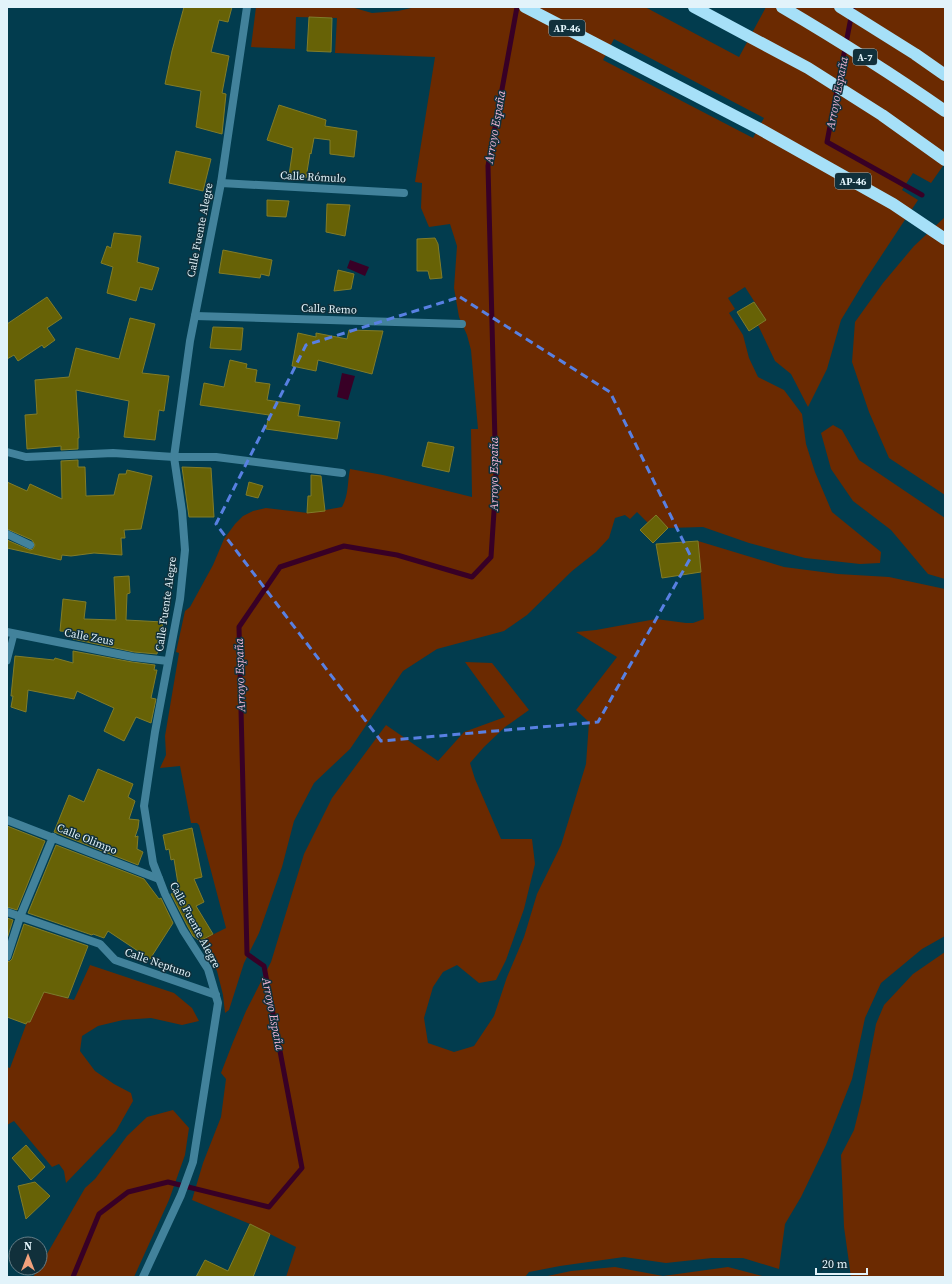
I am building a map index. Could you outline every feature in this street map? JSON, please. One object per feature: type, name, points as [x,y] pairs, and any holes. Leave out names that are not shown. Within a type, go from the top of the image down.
[{"type":"highway","name":"AP-46","points":[[525,7],[758,128],[893,204],[945,239]]},
{"type":"highway","points":[[694,7],[808,68],[882,114],[945,160]]},
{"type":"highway","name":"A-7","points":[[782,7],[902,81],[945,111]]},
{"type":"highway","points":[[840,7],[915,54],[945,75]]},
{"type":"street","name":"Calle Fuente Alegre","points":[[143,1277],[181,1195],[193,1162],[218,1003],[208,969],[183,930],[159,879],[153,863],[144,806],[155,732],[180,599],[185,550],[182,511],[174,456],[190,341],[221,183],[247,7]]},
{"type":"street","name":"Calle Rómulo","points":[[221,183],[404,193]]},
{"type":"street","name":"Calle Remo","points":[[195,316],[462,324]]},
{"type":"street","points":[[7,452],[26,457],[113,453],[216,457],[342,473]]},
{"type":"street","points":[[7,534],[30,545]]},
{"type":"street","name":"Calle Zeus","points":[[10,633],[133,657],[168,661]]},
{"type":"street","name":"Calle Olimpo","points":[[7,820],[159,879]]},
{"type":"street","points":[[7,957],[20,917],[53,837]]},
{"type":"street","name":"Calle Neptuno","points":[[7,912],[100,944],[115,960],[216,994]]},
{"type":"lane","points":[[7,661],[10,633]]},
{"type":"highlighted area","points":[[460,297],[610,392],[691,557],[598,722],[381,741],[216,524],[306,345]]},
{"type":"shaded area","points":[[256,7],[351,7],[372,13],[398,11],[416,7],[645,7],[739,57],[766,7],[945,7],[945,163],[931,183],[913,173],[902,190],[918,200],[841,320],[827,369],[808,407],[791,374],[775,361],[758,325],[766,320],[745,287],[728,298],[735,309],[729,313],[743,335],[749,358],[758,377],[784,390],[802,414],[806,444],[815,472],[832,512],[881,552],[880,563],[860,564],[805,558],[749,543],[703,527],[668,528],[656,515],[648,523],[637,512],[630,519],[625,515],[615,518],[609,538],[596,552],[572,571],[527,615],[504,631],[437,649],[403,671],[350,749],[314,783],[294,821],[282,867],[259,933],[244,963],[229,1010],[225,1013],[223,995],[217,971],[200,941],[226,928],[199,825],[197,823],[191,823],[180,766],[160,768],[166,755],[165,736],[179,653],[176,652],[185,611],[190,607],[213,565],[224,539],[243,516],[253,511],[266,508],[308,513],[342,507],[347,493],[350,469],[383,475],[472,497],[471,429],[478,429],[471,350],[467,335],[459,317],[454,288],[457,246],[450,224],[429,227],[421,208],[422,183],[415,182],[435,57],[335,53],[337,18],[296,17],[295,49],[251,47]],"holes":[[[614,39],[764,118],[753,138],[603,60]]]},
{"type":"shaded area","points":[[945,217],[945,495],[889,458],[869,412],[852,362],[855,322],[883,283],[914,246]]},
{"type":"shaded area","points":[[350,260],[369,267],[365,276],[347,268]]},
{"type":"shaded area","points":[[342,373],[355,376],[348,400],[337,397]]},
{"type":"shaded area","points":[[833,425],[842,430],[859,460],[945,518],[945,579],[928,574],[891,530],[853,501],[831,469],[821,433]]},
{"type":"shaded area","points":[[698,541],[784,567],[838,574],[889,577],[945,589],[945,936],[922,949],[881,983],[865,1018],[852,1079],[826,1145],[801,1197],[785,1224],[779,1269],[743,1258],[712,1258],[666,1263],[624,1257],[529,1272],[525,1277],[286,1277],[296,1247],[250,1224],[192,1200],[203,1163],[221,1117],[226,1079],[221,1073],[246,1011],[271,962],[304,854],[332,798],[386,725],[438,761],[464,732],[505,717],[465,662],[492,663],[529,710],[505,727],[470,763],[475,779],[501,839],[532,839],[535,864],[524,909],[506,960],[496,980],[479,983],[457,965],[443,972],[433,987],[424,1018],[428,1043],[454,1052],[474,1046],[494,1016],[507,977],[524,937],[537,894],[561,845],[586,764],[589,722],[576,710],[617,657],[576,632],[596,630],[656,619],[693,623],[704,619]]},
{"type":"shaded area","points":[[945,952],[945,1277],[851,1277],[844,1227],[841,1155],[854,1130],[862,1098],[876,1024],[884,1005],[913,974]]},
{"type":"shaded area","points":[[90,965],[174,993],[192,1008],[199,1021],[182,1025],[151,1018],[123,1020],[98,1026],[82,1036],[80,1051],[95,1071],[131,1093],[133,1101],[116,1131],[66,1183],[64,1171],[59,1164],[52,1167],[14,1121],[7,1125],[7,1067],[10,1068],[27,1022],[30,1022],[44,992],[74,1000]]},
{"type":"shaded area","points":[[173,1110],[189,1128],[185,1155],[169,1200],[134,1277],[33,1277],[48,1276],[48,1252],[85,1188],[95,1179],[127,1136],[147,1117]]},
{"type":"shaded area","points":[[615,1267],[663,1276],[728,1267],[766,1277],[543,1277],[571,1271]]},
{"type":"building","points":[[184,7],[232,7],[228,22],[219,20],[211,52],[229,56],[222,93],[226,94],[222,134],[196,127],[201,91],[165,84]]},
{"type":"building","points":[[309,17],[332,18],[331,52],[307,51]]},
{"type":"building","points":[[279,105],[326,120],[325,126],[357,131],[354,157],[330,154],[330,140],[314,138],[306,178],[289,175],[293,148],[267,140]]},
{"type":"building","points":[[176,151],[211,159],[203,191],[169,183]]},
{"type":"building","points":[[267,200],[289,201],[286,217],[267,216]]},
{"type":"building","points":[[327,204],[350,205],[345,236],[326,232]]},
{"type":"building","points":[[114,233],[141,236],[137,262],[159,268],[152,290],[140,287],[136,301],[107,293],[113,267],[101,263],[107,246],[111,248]]},
{"type":"building","points":[[435,238],[438,244],[442,278],[430,279],[428,271],[417,271],[417,239]]},
{"type":"building","points":[[223,250],[272,260],[269,276],[261,274],[260,278],[219,273]]},
{"type":"building","points":[[338,270],[354,274],[351,289],[334,291]]},
{"type":"building","points":[[47,297],[62,318],[47,328],[55,340],[44,348],[42,345],[18,361],[14,355],[7,359],[7,324]]},
{"type":"building","points":[[754,302],[766,320],[749,331],[737,312]]},
{"type":"building","points":[[130,318],[155,324],[142,373],[169,376],[164,411],[159,410],[155,440],[124,437],[129,401],[76,390],[79,438],[78,449],[61,450],[61,446],[27,449],[25,415],[37,414],[35,380],[69,377],[76,348],[119,359]]},
{"type":"building","points":[[213,327],[243,328],[241,350],[210,348]]},
{"type":"building","points":[[349,330],[383,331],[372,374],[318,360],[316,371],[292,366],[298,333],[316,337],[316,333],[347,339]]},
{"type":"building","points":[[230,360],[247,364],[246,368],[257,370],[255,382],[270,384],[267,400],[300,405],[298,416],[340,422],[337,439],[266,429],[269,415],[200,405],[204,383],[224,387]]},
{"type":"building","points":[[428,442],[454,447],[449,472],[422,466]]},
{"type":"building","points":[[78,460],[78,467],[85,467],[86,496],[114,495],[119,474],[126,474],[127,470],[152,476],[141,529],[124,530],[125,538],[121,538],[122,555],[94,553],[71,556],[62,555],[61,560],[7,548],[7,540],[30,550],[33,549],[35,545],[32,540],[7,529],[7,482],[27,491],[30,484],[62,499],[61,461]]},
{"type":"building","points":[[182,467],[211,468],[214,517],[189,517]]},
{"type":"building","points":[[311,475],[321,476],[325,511],[307,513],[308,496],[311,496]]},
{"type":"building","points":[[249,482],[263,486],[258,498],[246,495]]},
{"type":"building","points":[[656,515],[668,528],[653,543],[640,530]]},
{"type":"building","points":[[698,541],[701,572],[662,578],[656,544]]},
{"type":"building","points":[[129,576],[130,593],[127,594],[126,620],[163,622],[157,654],[134,652],[73,639],[73,632],[60,631],[63,599],[86,602],[84,619],[116,620],[114,577]]},
{"type":"building","points":[[73,651],[155,665],[154,670],[157,670],[151,698],[156,699],[151,723],[136,717],[124,741],[104,731],[114,708],[77,691],[74,699],[28,690],[26,712],[11,707],[15,656],[54,660],[55,658],[73,663]]},
{"type":"building","points":[[98,769],[133,784],[128,797],[135,801],[129,819],[139,820],[135,837],[138,836],[137,849],[143,852],[138,865],[54,832],[69,795],[84,802]]},
{"type":"building","points":[[7,826],[45,841],[17,910],[7,907]]},
{"type":"building","points":[[192,828],[202,877],[194,879],[204,902],[196,906],[213,934],[200,941],[193,936],[171,894],[179,890],[174,859],[171,860],[169,849],[166,850],[163,835]]},
{"type":"building","points":[[56,845],[144,879],[159,899],[161,898],[173,923],[150,959],[108,931],[104,938],[28,913]]},
{"type":"building","points":[[7,918],[13,920],[7,939]]},
{"type":"building","points":[[24,924],[88,946],[68,998],[44,992],[30,1022],[27,1022],[26,1024],[7,1017],[7,962],[12,959]]},
{"type":"building","points":[[26,1145],[45,1167],[31,1180],[12,1158]]},
{"type":"building","points":[[35,1182],[50,1196],[26,1219],[18,1186]]},
{"type":"building","points":[[250,1224],[270,1234],[253,1277],[196,1277],[205,1260],[228,1271]]},
{"type":"waterway","name":"Arroyo España","points":[[73,1277],[99,1214],[128,1192],[168,1182],[269,1207],[302,1168],[264,966],[247,954],[239,627],[280,567],[344,546],[397,555],[472,577],[491,557],[496,481],[488,166],[517,7]]},
{"type":"waterway","name":"Arroyo España","points":[[853,7],[827,142],[922,195]]}]
